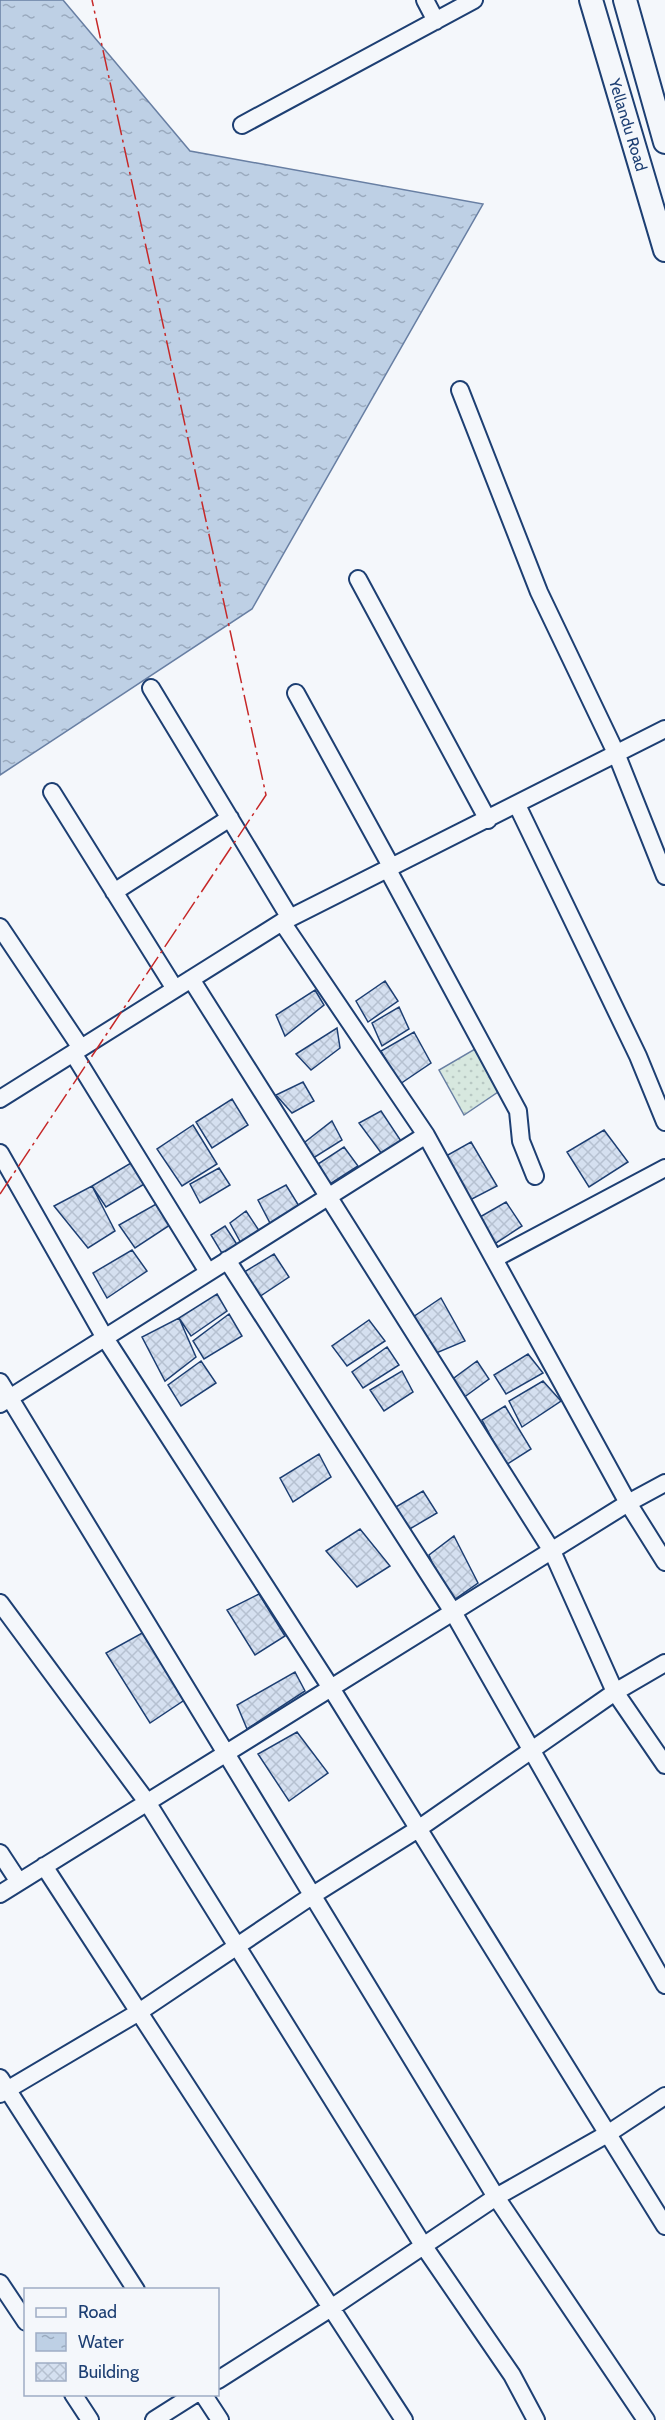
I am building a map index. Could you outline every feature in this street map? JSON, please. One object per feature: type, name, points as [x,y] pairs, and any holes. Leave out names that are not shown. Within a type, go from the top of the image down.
[{"type":"main road","name":"Yellandu Road","points":[[591,0],[665,250]]},
{"type":"main road","name":"Yellandu Road","points":[[625,0],[665,142]]},
{"type":"street","points":[[425,0],[436,21]]},
{"type":"street","points":[[242,125],[474,0]]},
{"type":"street","points":[[460,390],[538,592],[616,753],[665,876]]},
{"type":"street","points":[[358,579],[488,820]]},
{"type":"street","points":[[151,687],[230,818],[286,920],[426,1135],[628,1503],[665,1562]]},
{"type":"street","points":[[297,693],[518,1111],[521,1141],[535,1176]]},
{"type":"street","points":[[0,1099],[286,920],[665,729]]},
{"type":"street","points":[[52,792],[175,989]]},
{"type":"street","points":[[517,805],[638,1056],[665,1122]]},
{"type":"street","points":[[114,892],[230,818]]},
{"type":"street","points":[[0,927],[77,1050],[208,1272]]},
{"type":"street","points":[[190,979],[552,1551],[615,1692],[665,1765]]},
{"type":"street","points":[[5,1401],[426,1135]]},
{"type":"street","points":[[0,1153],[105,1338],[331,1688],[665,2226]]},
{"type":"street","points":[[494,1259],[665,1168]]},
{"type":"street","points":[[227,1260],[453,1612],[665,1985]]},
{"type":"street","points":[[0,1382],[5,1401],[226,1753],[496,2197],[646,2420]]},
{"type":"street","points":[[0,1894],[628,1503],[665,1484]]},
{"type":"street","points":[[0,1603],[147,1802],[423,2245],[512,2375],[536,2420]]},
{"type":"street","points":[[135,2288],[3,2087],[139,2012],[313,1895],[418,1829],[615,1692],[665,1663]]},
{"type":"street","points":[[0,1853],[19,1882]]},
{"type":"street","points":[[44,1866],[404,2420]]},
{"type":"street","points":[[219,2379],[331,2308],[496,2197],[609,2133],[665,2096]]},
{"type":"street","points":[[0,2283],[24,2319]]},
{"type":"street","points":[[74,2396],[90,2420]]},
{"type":"street","points":[[154,2420],[192,2396]]},
{"type":"street","points":[[204,2396],[220,2420]]},
{"type":"shaded area","points":[[475,1049],[498,1092],[464,1115],[439,1070]]},
{"type":"water","points":[[0,0],[63,0],[190,151],[483,204],[252,609],[0,775]]},
{"type":"building","points":[[385,981],[398,1001],[368,1022],[356,1001]]},
{"type":"building","points":[[315,990],[324,1005],[285,1036],[276,1015]]},
{"type":"building","points":[[399,1007],[409,1029],[382,1046],[372,1023]]},
{"type":"building","points":[[337,1028],[340,1048],[311,1070],[296,1054]]},
{"type":"building","points":[[414,1032],[431,1063],[400,1084],[381,1051]]},
{"type":"building","points":[[303,1082],[314,1101],[292,1113],[276,1095]]},
{"type":"building","points":[[232,1099],[248,1125],[212,1148],[196,1122]]},
{"type":"building","points":[[381,1111],[401,1141],[382,1154],[359,1123]]},
{"type":"building","points":[[332,1121],[342,1140],[307,1162],[305,1142]]},
{"type":"building","points":[[193,1125],[217,1164],[182,1186],[157,1149]]},
{"type":"building","points":[[604,1130],[628,1162],[589,1187],[567,1152]]},
{"type":"building","points":[[471,1142],[497,1186],[470,1200],[446,1156]]},
{"type":"building","points":[[344,1147],[358,1166],[330,1184],[318,1164]]},
{"type":"building","points":[[131,1163],[146,1183],[106,1207],[92,1186]]},
{"type":"building","points":[[219,1168],[230,1185],[200,1203],[190,1184]]},
{"type":"building","points":[[286,1185],[299,1206],[271,1225],[258,1200]]},
{"type":"building","points":[[92,1186],[115,1231],[88,1248],[54,1206]]},
{"type":"building","points":[[506,1202],[522,1226],[493,1245],[473,1221]]},
{"type":"building","points":[[158,1203],[170,1225],[135,1248],[119,1225]]},
{"type":"building","points":[[246,1211],[260,1232],[242,1245],[230,1223]]},
{"type":"building","points":[[225,1226],[238,1246],[223,1255],[211,1235]]},
{"type":"building","points":[[132,1250],[147,1271],[107,1298],[93,1273]]},
{"type":"building","points":[[274,1254],[289,1277],[256,1299],[241,1274]]},
{"type":"building","points":[[217,1294],[227,1311],[191,1336],[179,1318]]},
{"type":"building","points":[[441,1298],[465,1341],[429,1356],[413,1317]]},
{"type":"building","points":[[229,1314],[242,1336],[204,1359],[193,1341]]},
{"type":"building","points":[[179,1318],[196,1357],[165,1381],[142,1337]]},
{"type":"building","points":[[369,1320],[385,1341],[347,1366],[332,1346]]},
{"type":"building","points":[[387,1347],[399,1365],[363,1388],[352,1372]]},
{"type":"building","points":[[528,1354],[543,1373],[506,1394],[494,1375]]},
{"type":"building","points":[[201,1361],[216,1383],[181,1406],[168,1385]]},
{"type":"building","points":[[477,1361],[489,1379],[463,1398],[450,1381]]},
{"type":"building","points":[[402,1371],[413,1392],[384,1411],[370,1390]]},
{"type":"building","points":[[543,1381],[561,1401],[522,1427],[509,1401]]},
{"type":"building","points":[[505,1406],[531,1449],[506,1465],[482,1420]]},
{"type":"building","points":[[319,1454],[331,1477],[293,1502],[280,1478]]},
{"type":"building","points":[[423,1491],[437,1513],[408,1530],[394,1508]]},
{"type":"building","points":[[360,1529],[390,1566],[357,1587],[326,1551]]},
{"type":"building","points":[[454,1536],[478,1583],[448,1604],[429,1555]]},
{"type":"building","points":[[259,1594],[285,1636],[255,1655],[227,1610]]},
{"type":"building","points":[[144,1632],[186,1699],[150,1723],[106,1653]]},
{"type":"building","points":[[295,1672],[305,1691],[247,1729],[237,1705]]},
{"type":"building","points":[[297,1732],[328,1773],[289,1801],[258,1754]]},
{"type":"power","points":[[0,1194],[266,795],[92,0]]}]
